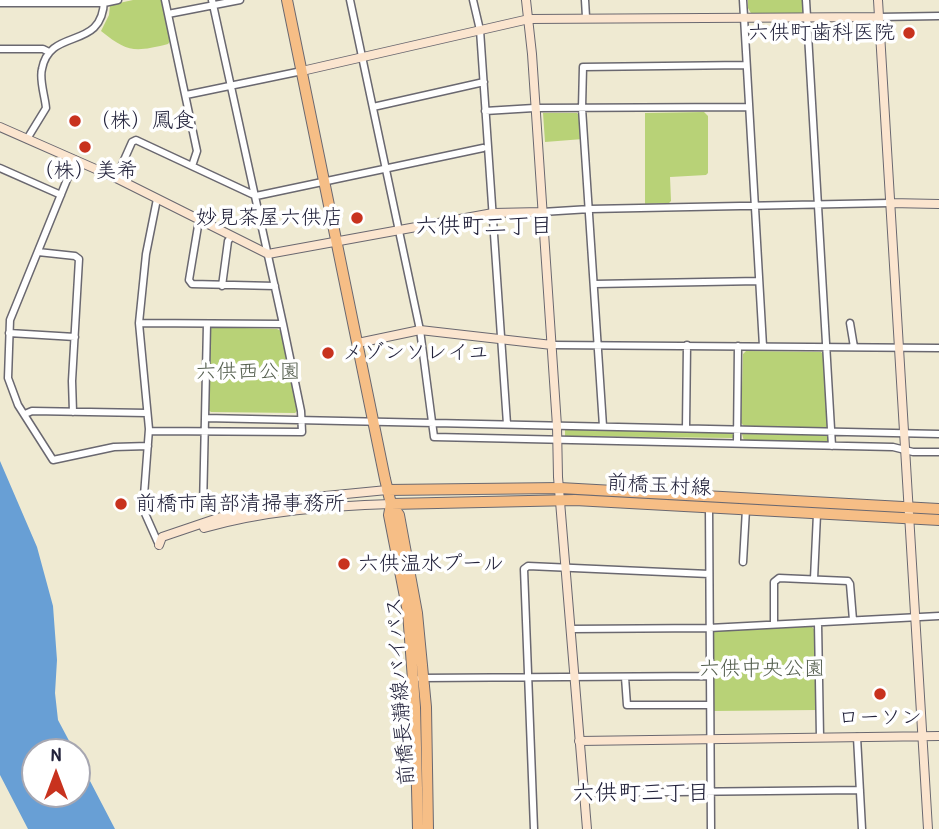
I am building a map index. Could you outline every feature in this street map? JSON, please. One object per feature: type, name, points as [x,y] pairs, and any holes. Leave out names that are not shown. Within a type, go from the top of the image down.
[{"type":"main road","points":[[287,0],[391,504]]},
{"type":"main road","name":"前橋玉村線","points":[[387,490],[560,488],[910,514],[939,520]]},
{"type":"main road","name":"前橋玉村線","points":[[391,504],[561,500],[817,514],[910,514],[939,509]]},
{"type":"main road","name":"前橋長瀞線バイパス","points":[[391,504],[388,515],[408,612],[418,678],[428,829]]},
{"type":"main road","name":"前橋長瀞線バイパス","points":[[418,678],[418,829]]},
{"type":"street","points":[[0,4],[118,0]]},
{"type":"street","points":[[165,0],[197,151],[192,166]]},
{"type":"street","points":[[168,14],[213,3],[240,0]]},
{"type":"street","points":[[350,0],[420,330],[434,437],[737,443],[939,452]]},
{"type":"street","points":[[473,0],[480,30],[507,424]]},
{"type":"street","points":[[526,0],[573,677],[587,829]]},
{"type":"street","points":[[585,0],[586,17]]},
{"type":"street","points":[[743,0],[763,346]]},
{"type":"street","points":[[806,0],[832,446]]},
{"type":"street","points":[[878,0],[929,829]]},
{"type":"street","points":[[27,139],[46,107],[41,71],[49,52],[60,43],[89,33],[99,20],[104,1]]},
{"type":"street","points":[[149,431],[302,432],[302,419],[283,324],[213,3]]},
{"type":"street","points":[[186,96],[529,19],[939,16]]},
{"type":"street","points":[[0,49],[43,49],[49,52]]},
{"type":"street","points":[[603,426],[582,108],[583,67],[746,65]]},
{"type":"street","points":[[373,107],[484,82]]},
{"type":"street","points":[[485,111],[535,108],[748,107]]},
{"type":"street","points":[[0,127],[116,178],[268,254],[493,213],[818,204],[939,204]]},
{"type":"street","points":[[116,178],[132,142],[136,140],[256,196],[483,148]]},
{"type":"street","points":[[75,160],[11,315],[8,378],[18,405],[53,460],[114,447],[148,446]]},
{"type":"street","points":[[0,168],[61,195]]},
{"type":"street","points":[[157,199],[146,254],[139,323],[149,431],[143,509],[159,545]]},
{"type":"street","points":[[201,221],[190,283],[275,286]]},
{"type":"street","points":[[222,286],[228,241],[231,237]]},
{"type":"street","points":[[38,252],[75,256],[79,259],[72,381],[73,412]]},
{"type":"street","points":[[595,284],[759,281]]},
{"type":"street","points":[[139,323],[283,324]]},
{"type":"street","points":[[850,323],[854,347]]},
{"type":"street","points":[[202,508],[207,324]]},
{"type":"street","points":[[358,343],[420,330],[552,345],[939,348]]},
{"type":"street","points":[[9,333],[75,337]]},
{"type":"street","points":[[685,428],[687,345]]},
{"type":"street","points":[[737,443],[738,346]]},
{"type":"street","points":[[25,414],[32,411],[147,413]]},
{"type":"street","points":[[205,418],[939,434]]},
{"type":"street","points":[[159,545],[162,537],[256,507],[299,499],[387,490]]},
{"type":"street","points":[[159,545],[198,529],[253,517],[337,506],[391,504]]},
{"type":"street","points":[[709,507],[711,829]]},
{"type":"street","points":[[743,562],[746,509]]},
{"type":"street","points":[[814,579],[817,514]]},
{"type":"street","points":[[534,829],[524,569],[528,566],[566,567],[709,574]]},
{"type":"street","points":[[774,624],[775,579],[850,582],[853,620]]},
{"type":"street","points":[[571,629],[709,628],[939,616]]},
{"type":"street","points":[[818,623],[820,737]]},
{"type":"street","points":[[418,678],[709,676]]},
{"type":"street","points":[[625,677],[627,705],[709,705]]},
{"type":"street","points":[[579,741],[939,736]]},
{"type":"street","points":[[857,737],[862,829]]},
{"type":"street","points":[[583,793],[860,790]]},
{"type":"green space","points":[[133,0],[161,0],[170,41],[168,44],[132,49],[101,31],[109,15],[110,5]]},
{"type":"green space","points":[[748,0],[804,0],[805,11],[802,14],[752,15]]},
{"type":"green space","points":[[704,112],[708,116],[708,173],[670,177],[671,201],[645,204],[645,113]]},
{"type":"green space","points":[[543,113],[577,113],[583,139],[545,142]]},
{"type":"green space","name":"六供西公園","points":[[213,327],[281,331],[298,410],[295,413],[211,412],[207,409],[209,330]]},
{"type":"green space","points":[[746,351],[821,352],[824,355],[826,428],[744,426],[741,423],[743,354]]},
{"type":"green space","points":[[565,428],[733,432],[735,438],[565,436]]},
{"type":"green space","points":[[742,434],[830,435],[826,443],[744,441]]},
{"type":"green space","name":"六供中央公園","points":[[811,626],[814,629],[817,710],[714,711],[713,633],[716,630]]},
{"type":"water","points":[[0,461],[37,547],[53,606],[57,660],[55,693],[58,720],[68,738],[21,738],[21,808],[91,808],[91,783],[115,829],[28,829],[0,775]]},
{"type":"place","name":"六供町歯科医院","points":[[909,33]]},
{"type":"place","name":"（株）鳳食","points":[[75,121]]},
{"type":"place","name":"（株）美希","points":[[85,147]]},
{"type":"place","name":"妙見茶屋六供店","points":[[357,218]]},
{"type":"place","name":"メゾンソレイユ","points":[[328,353]]},
{"type":"place","name":"前橋市南部清掃事務所","points":[[121,504]]},
{"type":"place","name":"六供温水プール","points":[[344,564]]},
{"type":"place","name":"ローソン","points":[[880,694]]},
{"type":"district","name":"六供町二丁目","points":[[484,227]]},
{"type":"district","name":"六供町三丁目","points":[[641,794]]}]
